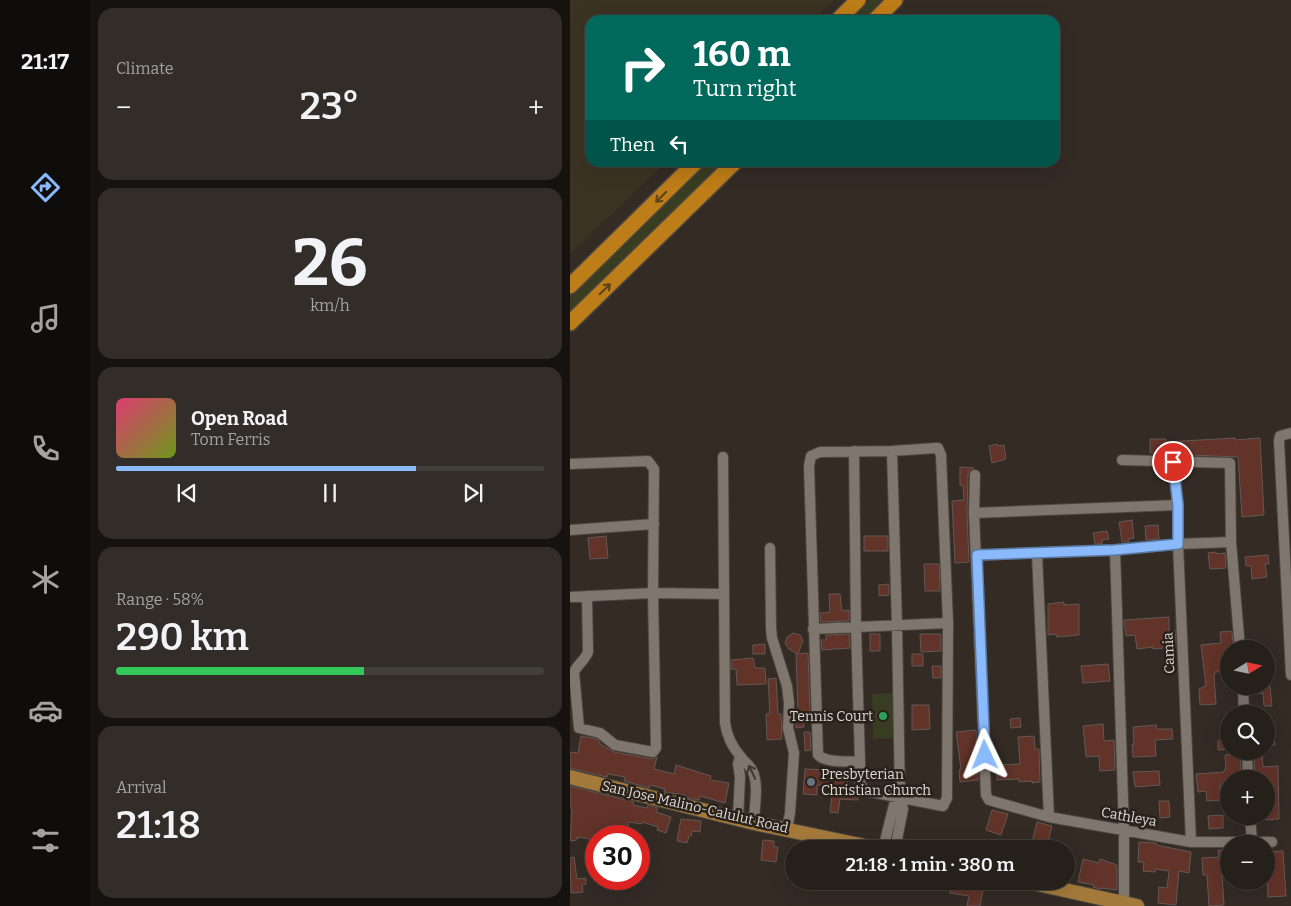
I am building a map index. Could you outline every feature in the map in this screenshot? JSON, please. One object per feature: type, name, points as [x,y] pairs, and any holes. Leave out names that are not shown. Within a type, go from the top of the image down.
[{"type":"highway","points":[[843,15],[858,0]]},
{"type":"highway","points":[[881,15],[895,0]]},
{"type":"highway","points":[[570,286],[691,167]]},
{"type":"highway","points":[[570,323],[730,167]]},
{"type":"main road","name":"San Jose Malino-Calulut Road","points":[[570,777],[754,823],[838,840]]},
{"type":"main road","points":[[1064,890],[1130,905]]},
{"type":"street","points":[[1291,434],[1280,436],[1279,441],[1289,599],[1291,675]]},
{"type":"street","points":[[854,452],[856,628],[860,762],[860,784],[866,791],[939,806],[943,806],[947,802],[948,623],[940,452],[936,448],[820,452],[811,456],[810,460],[817,749],[818,755],[822,758],[860,762]]},
{"type":"street","points":[[892,451],[900,797],[903,809],[897,840]]},
{"type":"street","points":[[723,457],[725,723],[729,741],[750,766],[756,781],[754,823]]},
{"type":"street","points":[[1122,460],[1230,463],[1231,542],[1239,640]]},
{"type":"street","points":[[570,464],[648,461],[654,469],[653,593],[656,748],[653,752],[615,745],[600,733],[579,728],[574,672],[577,666],[586,658],[588,652],[587,596]]},
{"type":"street","name":"Camia","points":[[1173,462],[1178,505],[1178,544],[1191,842]]},
{"type":"street","points":[[975,475],[974,513],[977,555],[1037,554],[1231,542]]},
{"type":"street","points":[[974,513],[1178,505]]},
{"type":"street","points":[[570,530],[654,524]]},
{"type":"street","points":[[770,548],[772,638],[787,686],[789,703],[788,728],[794,753],[790,813],[787,829]]},
{"type":"street","points":[[1114,550],[1124,830],[1130,905]]},
{"type":"street","points":[[1037,554],[1050,817]]},
{"type":"street","name":"Cathleya","points":[[977,555],[986,795],[992,802],[1050,817],[1191,842],[1220,842]]},
{"type":"street","points":[[570,597],[653,593],[724,594]]},
{"type":"street","points":[[813,630],[948,623]]},
{"type":"street","points":[[738,819],[740,777],[738,764],[740,756]]},
{"type":"street","points":[[739,796],[755,796]]},
{"type":"street","points":[[885,840],[894,804],[900,797]]},
{"type":"street","points":[[889,825],[900,826]]},
{"type":"shaded area","points":[[570,0],[834,0],[818,15],[585,15],[585,167],[661,167],[570,254]]},
{"type":"green space","points":[[869,0],[891,0],[876,15],[854,15]]},
{"type":"green space","points":[[703,167],[724,167],[570,317],[570,295]]},
{"type":"green space","name":"Tennis Court","points":[[893,693],[895,738],[873,739],[872,694]]},
{"type":"building","points":[[1235,438],[1235,440],[1260,438],[1264,515],[1242,517],[1238,457],[1190,455],[1190,451],[1150,453],[1150,439],[1166,439],[1166,442]]},
{"type":"building","points":[[997,444],[997,446],[1004,445],[1006,459],[992,463],[989,446]]},
{"type":"building","points":[[960,467],[974,468],[969,471],[968,475],[969,562],[955,563],[952,501],[964,500],[963,486],[960,485]]},
{"type":"building","points":[[1132,520],[1134,538],[1128,539],[1129,542],[1122,542],[1119,522]]},
{"type":"building","points":[[1158,525],[1159,539],[1146,540],[1145,526]]},
{"type":"building","points":[[1107,531],[1109,539],[1102,540],[1102,544],[1095,544],[1093,533]]},
{"type":"building","points":[[606,536],[608,558],[590,559],[588,538]]},
{"type":"building","points":[[864,536],[888,536],[888,551],[864,551]]},
{"type":"building","points":[[1216,552],[1217,554],[1225,553],[1226,568],[1210,569],[1208,553]]},
{"type":"building","points":[[1268,555],[1269,564],[1265,564],[1267,577],[1252,579],[1251,566],[1246,566],[1245,557]]},
{"type":"building","points":[[924,564],[939,564],[940,591],[925,591]]},
{"type":"building","points":[[889,584],[889,595],[879,596],[879,585]]},
{"type":"building","points":[[829,594],[840,594],[842,611],[849,610],[849,621],[821,622],[820,613],[830,612]]},
{"type":"building","points":[[1064,602],[1064,605],[1079,604],[1079,635],[1057,637],[1056,634],[1048,635],[1048,604]]},
{"type":"building","points":[[1169,617],[1169,631],[1175,630],[1176,647],[1137,649],[1135,635],[1126,636],[1124,620]]},
{"type":"building","points":[[1232,631],[1233,640],[1221,640],[1220,632]]},
{"type":"building","points":[[793,633],[800,635],[803,641],[798,654],[808,653],[810,716],[803,716],[804,727],[796,728],[795,713],[798,713],[797,654],[789,649],[785,643],[787,637]]},
{"type":"building","points":[[849,634],[850,648],[822,650],[821,640],[826,640],[826,635]]},
{"type":"building","points":[[870,634],[880,634],[880,651],[870,651]]},
{"type":"building","points":[[920,634],[941,634],[941,651],[921,652]]},
{"type":"building","points":[[1220,643],[1220,672],[1214,674],[1216,704],[1200,705],[1199,689],[1206,686],[1201,645]]},
{"type":"building","points":[[765,644],[765,654],[753,654],[753,645]]},
{"type":"building","points":[[912,654],[923,654],[923,666],[912,666]]},
{"type":"building","points":[[753,658],[755,668],[765,668],[766,684],[737,685],[736,669],[731,669],[731,660]]},
{"type":"building","points":[[1108,664],[1110,681],[1083,683],[1081,666]]},
{"type":"building","points":[[932,666],[941,666],[941,678],[933,678]]},
{"type":"building","points":[[776,678],[778,714],[781,714],[782,739],[767,740],[766,714],[770,714],[768,679]]},
{"type":"building","points":[[1263,695],[1271,695],[1272,705],[1264,705]]},
{"type":"building","points":[[912,705],[929,705],[930,729],[912,730]]},
{"type":"building","points":[[1020,718],[1021,727],[1011,728],[1010,719]]},
{"type":"building","points":[[1103,724],[1104,741],[1114,740],[1115,770],[1100,771],[1099,756],[1086,757],[1083,726]]},
{"type":"building","points":[[1156,725],[1157,729],[1172,729],[1173,739],[1155,740],[1156,756],[1133,757],[1133,727]]},
{"type":"building","points":[[976,730],[978,780],[960,782],[959,770],[961,769],[956,732]]},
{"type":"building","points":[[804,732],[810,732],[811,750],[805,751]]},
{"type":"building","points":[[581,736],[597,739],[600,744],[614,752],[652,759],[657,757],[654,769],[674,774],[676,765],[711,776],[710,780],[729,783],[725,803],[700,796],[699,800],[685,797],[685,795],[664,792],[665,789],[650,785],[649,788],[624,781],[625,777],[608,774],[607,777],[570,768],[570,752],[578,753]]},
{"type":"building","points":[[1034,736],[1035,749],[1039,749],[1040,782],[1019,782],[1019,779],[997,780],[997,765],[1020,764],[1018,737]]},
{"type":"building","points":[[1218,741],[1220,741],[1220,750],[1218,750]]},
{"type":"building","points":[[1225,760],[1240,760],[1241,770],[1224,770],[1226,769]]},
{"type":"building","points":[[1254,760],[1263,760],[1263,767],[1278,766],[1279,819],[1275,819],[1275,770],[1255,770]]},
{"type":"building","points":[[805,769],[833,770],[832,778],[848,780],[847,787],[854,787],[853,791],[858,793],[858,800],[840,799],[838,813],[830,812],[833,787],[817,785],[817,795],[803,794]]},
{"type":"building","points":[[1159,771],[1160,785],[1135,787],[1133,772]]},
{"type":"building","points":[[1220,772],[1220,800],[1207,801],[1206,791],[1198,792],[1196,774]]},
{"type":"building","points":[[570,786],[634,802],[633,805],[647,808],[648,805],[658,808],[656,812],[671,817],[666,833],[657,830],[658,827],[642,822],[641,824],[629,822],[628,825],[585,825],[585,838],[577,837],[577,840],[570,841],[572,808],[570,808]]},
{"type":"building","points":[[1159,801],[1169,801],[1170,817],[1160,818]]},
{"type":"building","points":[[992,810],[1008,814],[1001,835],[986,830]]},
{"type":"building","points":[[1220,815],[1220,825],[1223,825],[1223,828],[1209,829],[1208,816]]},
{"type":"building","points":[[681,819],[701,821],[700,832],[692,831],[687,843],[677,841]]},
{"type":"building","points":[[1037,822],[1052,826],[1048,840],[1032,840]]},
{"type":"building","points":[[763,840],[774,841],[774,847],[778,847],[776,862],[761,860]]},
{"type":"building","points":[[1139,842],[1156,843],[1156,845],[1191,852],[1189,873],[1179,871],[1176,905],[1158,903],[1159,887],[1167,888],[1169,871],[1155,869],[1155,872],[1143,871],[1144,862],[1138,862]]},
{"type":"building","points":[[1218,850],[1220,850],[1220,890],[1223,890],[1224,905],[1209,906],[1207,875],[1203,875],[1202,858],[1219,857]]},
{"type":"building","points":[[1275,851],[1283,851],[1286,896],[1268,897],[1268,890],[1275,890]]},
{"type":"building","points":[[574,857],[577,879],[585,878],[585,884],[582,885],[583,892],[571,893],[570,858]]},
{"type":"building","points":[[1083,859],[1099,863],[1100,859],[1117,865],[1117,890],[1101,889],[1093,887],[1094,885],[1078,882]]},
{"type":"building","points":[[950,890],[983,890],[980,906],[967,906],[969,896],[950,893]]},
{"type":"place","name":"Tennis Court","points":[[883,716]]},
{"type":"place","name":"Presbyterian Christian Church","points":[[811,782]]},
{"type":"route","points":[[985,755],[977,555],[1114,550],[1178,544],[1178,505],[1173,462]]}]
